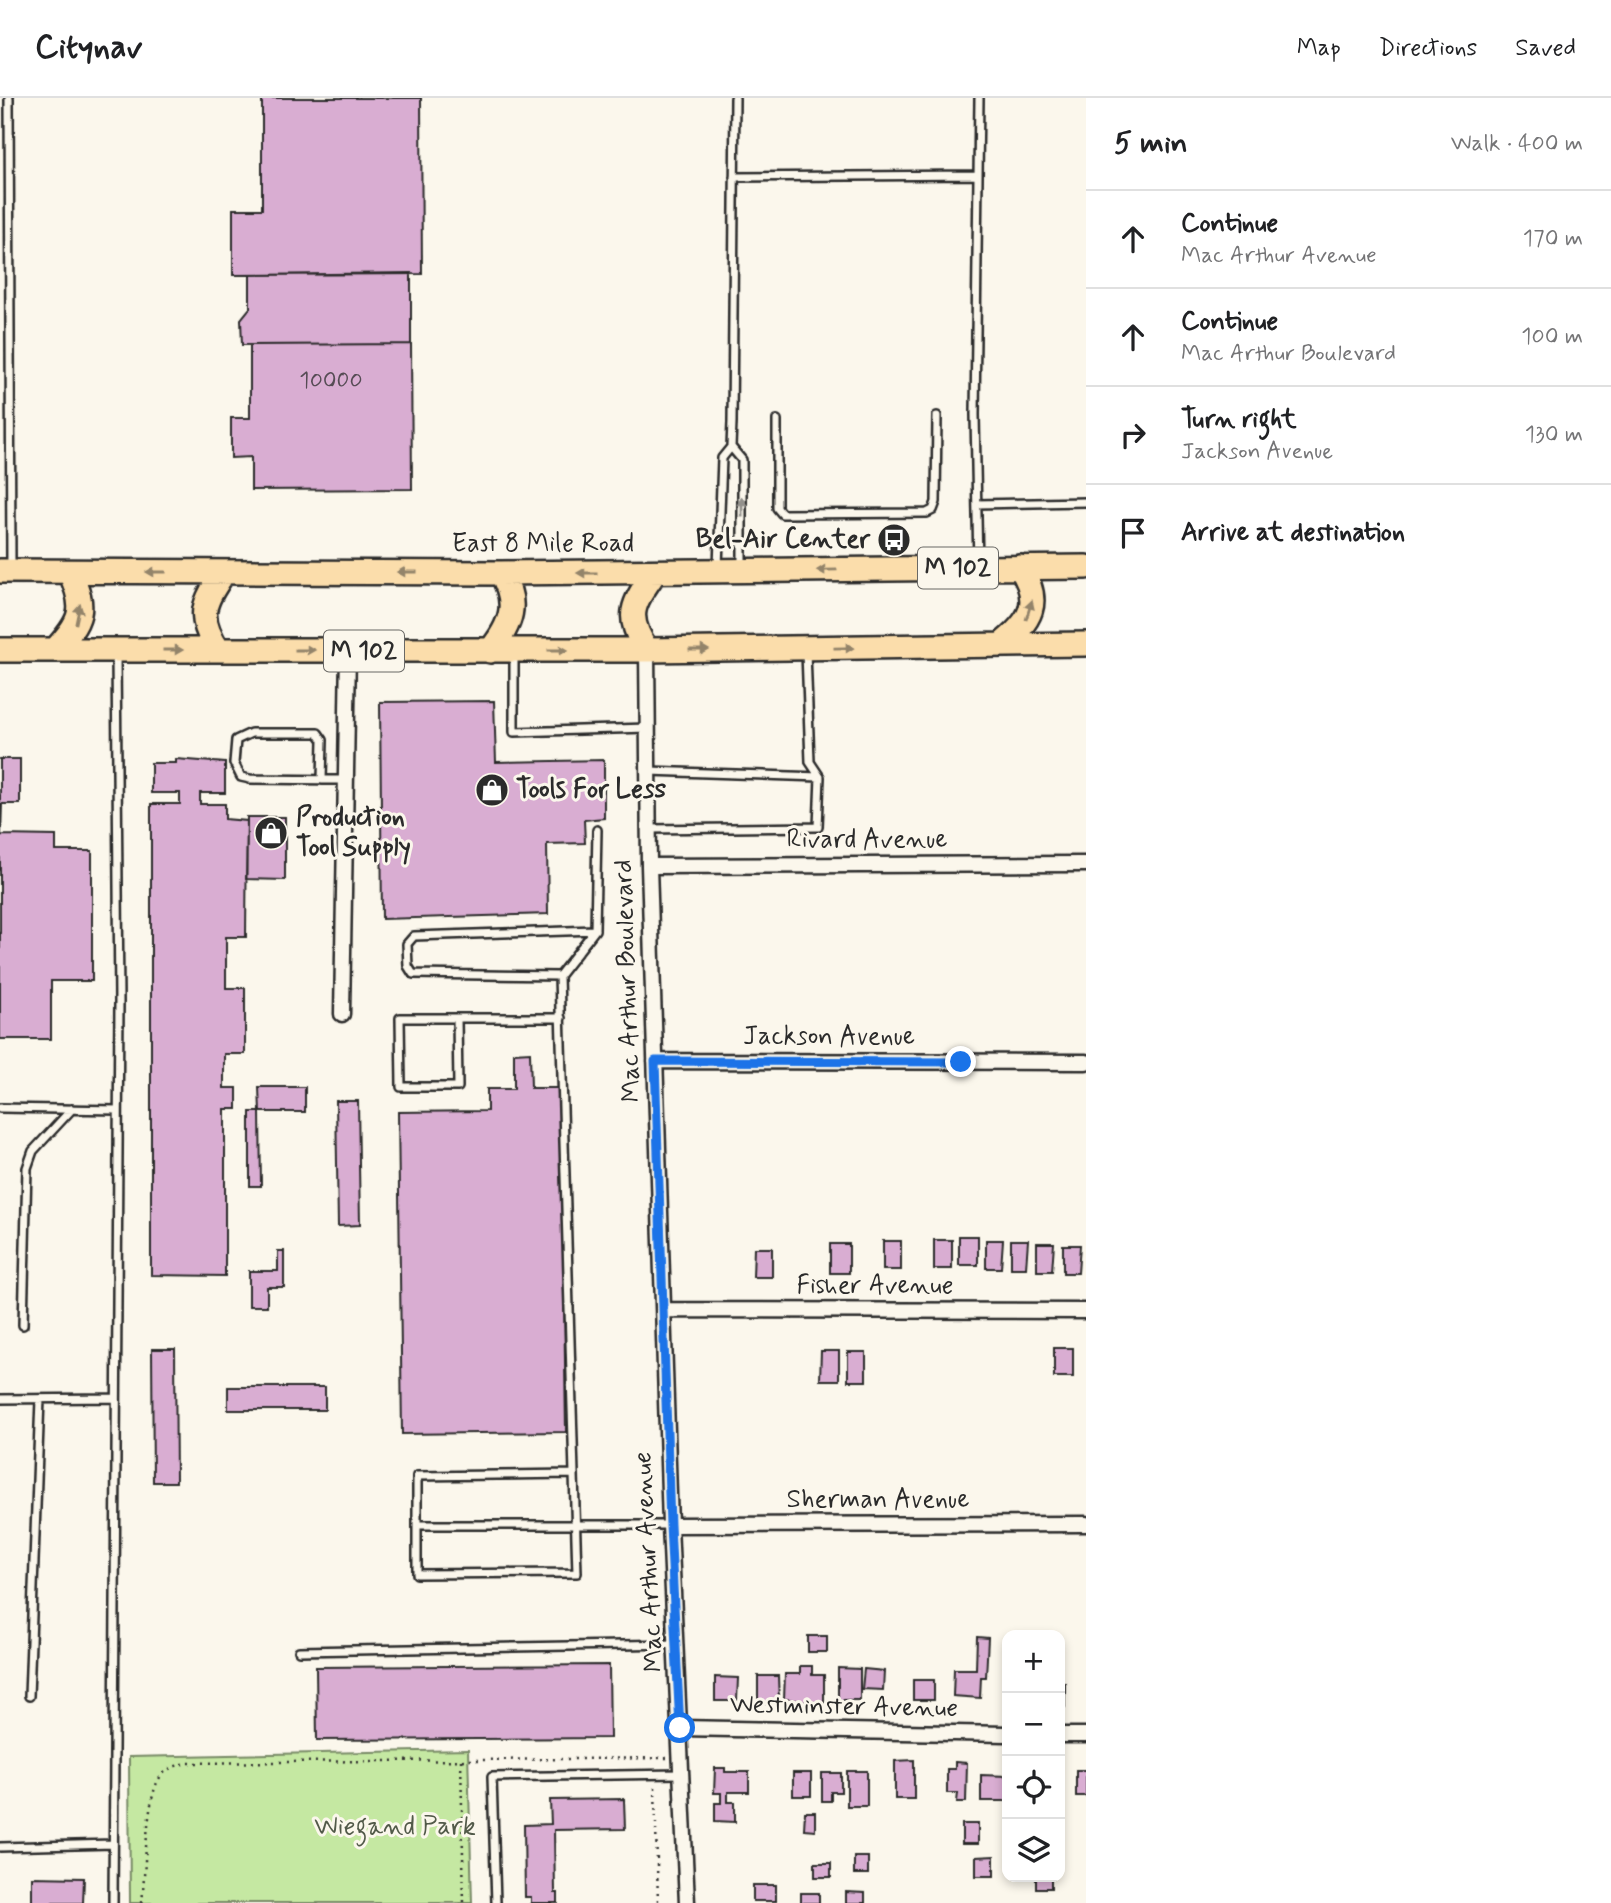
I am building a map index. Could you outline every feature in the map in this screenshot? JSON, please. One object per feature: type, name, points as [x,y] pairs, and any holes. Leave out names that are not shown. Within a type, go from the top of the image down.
[{"type":"highway","points":[[1001,645],[1019,631],[1031,610],[1031,589],[1020,567]]},
{"type":"highway","name":"East 8 Mile Road","points":[[6,572],[718,572],[1086,567]]},
{"type":"highway","points":[[55,650],[74,630],[81,610],[78,589],[71,572]]},
{"type":"highway","points":[[218,650],[205,626],[204,607],[224,572]]},
{"type":"highway","points":[[647,650],[638,635],[632,616],[640,593],[655,572]]},
{"type":"highway","points":[[490,651],[508,625],[513,605],[501,573]]},
{"type":"highway","name":"M 102","points":[[0,650],[514,651],[1086,644]]},
{"type":"street","name":"Mac Arthur Boulevard","points":[[647,650],[649,866],[664,1310]]},
{"type":"street","points":[[342,1014],[348,651]]},
{"type":"street","name":"Rivard Avenue","points":[[649,866],[1086,864]]},
{"type":"street","name":"Jackson Avenue","points":[[655,1061],[1086,1062]]},
{"type":"street","name":"Fisher Avenue","points":[[664,1310],[1086,1311]]},
{"type":"street","name":"Mac Arthur Avenue","points":[[664,1310],[670,1525],[680,1728]]},
{"type":"street","name":"Sherman Avenue","points":[[670,1525],[1086,1524]]},
{"type":"street","points":[[680,1728],[687,1903]]},
{"type":"street","name":"Westminster Avenue","points":[[680,1728],[1002,1734]]},
{"type":"street","points":[[1065,1735],[1086,1735]]},
{"type":"lane","points":[[6,572],[9,98]]},
{"type":"lane","points":[[718,572],[722,458],[731,447],[735,98]]},
{"type":"lane","points":[[978,568],[979,98]]},
{"type":"lane","points":[[734,177],[977,175]]},
{"type":"lane","points":[[777,420],[777,508],[782,513],[926,513],[933,510],[936,502],[937,416]]},
{"type":"lane","points":[[731,447],[742,460],[743,571]]},
{"type":"lane","points":[[977,504],[1086,502]]},
{"type":"lane","points":[[649,828],[818,827],[820,777],[810,762],[806,648]]},
{"type":"lane","points":[[113,1903],[118,1110],[116,650]]},
{"type":"lane","points":[[514,651],[514,732],[648,728]]},
{"type":"lane","points":[[322,780],[323,740],[318,733],[251,733],[236,740],[234,763],[241,777],[322,780],[346,780]]},
{"type":"lane","points":[[649,771],[820,777]]},
{"type":"lane","points":[[574,1474],[417,1476],[417,1574],[577,1573],[559,976],[595,930],[597,830]]},
{"type":"lane","points":[[559,976],[413,974],[408,966],[407,944],[414,936],[595,930]]},
{"type":"lane","points":[[457,1018],[458,1087],[401,1087],[400,1018],[457,1018],[561,1018]]},
{"type":"lane","points":[[0,1108],[118,1110]]},
{"type":"lane","points":[[23,1325],[27,1168],[33,1151],[72,1109]]},
{"type":"lane","points":[[0,1399],[116,1398]]},
{"type":"lane","points":[[29,1696],[40,1399]]},
{"type":"lane","points":[[418,1525],[670,1525]]},
{"type":"lane","points":[[299,1651],[677,1644]]},
{"type":"lane","points":[[496,1903],[492,1777],[681,1774]]},
{"type":"lane","points":[[0,1847],[113,1844]]},
{"type":"path","points":[[654,1758],[658,1903]]},
{"type":"path","points":[[142,1903],[151,1806],[158,1780],[171,1767],[187,1763],[681,1758]]},
{"type":"path","points":[[461,1760],[464,1903]]},
{"type":"green space","name":"Wiegand Park","points":[[468,1750],[472,1903],[130,1903],[129,1757]]},
{"type":"building","points":[[262,98],[421,98],[422,274],[233,275],[233,209],[262,209]]},
{"type":"building","points":[[411,273],[411,344],[242,345],[241,319],[250,308],[250,275]]},
{"type":"building","points":[[411,344],[412,489],[251,490],[251,457],[231,458],[231,418],[250,418],[250,345]]},
{"type":"building","name":"Tools For Less","points":[[494,701],[496,762],[604,760],[604,818],[584,820],[585,843],[547,844],[548,914],[382,919],[380,702]]},
{"type":"building","points":[[0,759],[20,759],[20,804],[2,804],[1,835],[56,836],[56,851],[92,851],[92,981],[51,981],[51,1039],[0,1039]]},
{"type":"building","points":[[176,759],[225,763],[225,793],[200,793],[200,804],[225,804],[225,819],[247,821],[246,937],[226,937],[226,988],[245,988],[245,1054],[224,1054],[224,1088],[237,1088],[237,1109],[225,1109],[225,1276],[151,1275],[151,804],[180,804],[180,793],[151,793],[151,763],[176,763]]},
{"type":"building","points":[[247,817],[285,817],[285,880],[246,879]]},
{"type":"building","points":[[530,1052],[531,1088],[561,1088],[566,1432],[402,1434],[398,1112],[487,1111],[487,1089],[514,1089],[514,1053]]},
{"type":"building","points":[[259,1087],[305,1087],[305,1112],[260,1112]]},
{"type":"building","points":[[336,1101],[358,1101],[360,1225],[338,1226]]},
{"type":"building","points":[[250,1112],[260,1112],[261,1186],[250,1186]]},
{"type":"building","points":[[959,1236],[978,1236],[978,1265],[959,1265]]},
{"type":"building","points":[[934,1240],[952,1240],[952,1269],[934,1269]]},
{"type":"building","points":[[986,1240],[1003,1240],[1001,1268],[986,1268]]},
{"type":"building","points":[[1011,1240],[1028,1240],[1026,1268],[1011,1268]]},
{"type":"building","points":[[883,1241],[901,1241],[901,1270],[883,1270]]},
{"type":"building","points":[[1037,1243],[1054,1243],[1052,1271],[1037,1271]]},
{"type":"building","points":[[830,1244],[849,1244],[849,1273],[830,1273]]},
{"type":"building","points":[[1063,1245],[1080,1245],[1078,1273],[1063,1273]]},
{"type":"building","points":[[754,1248],[772,1248],[772,1277],[753,1277]]},
{"type":"building","points":[[278,1251],[284,1251],[284,1287],[267,1287],[267,1306],[249,1306],[249,1271],[278,1271]]},
{"type":"building","points":[[1054,1348],[1073,1348],[1073,1377],[1054,1377]]},
{"type":"building","points":[[152,1349],[175,1349],[176,1482],[153,1482]]},
{"type":"building","points":[[821,1351],[839,1351],[839,1380],[820,1380]]},
{"type":"building","points":[[848,1352],[866,1352],[866,1381],[848,1381]]},
{"type":"building","points":[[228,1387],[325,1387],[325,1410],[228,1410]]},
{"type":"building","points":[[808,1636],[827,1636],[827,1652],[808,1652]]},
{"type":"building","points":[[977,1637],[988,1638],[986,1677],[981,1677],[980,1698],[953,1696],[954,1669],[976,1669]]},
{"type":"building","points":[[609,1665],[610,1738],[317,1740],[316,1667]]},
{"type":"building","points":[[800,1666],[812,1666],[812,1675],[824,1675],[824,1703],[784,1699],[785,1674],[800,1674]]},
{"type":"building","points":[[838,1668],[860,1669],[860,1700],[838,1700]]},
{"type":"building","points":[[864,1669],[884,1671],[883,1690],[862,1689]]},
{"type":"building","points":[[758,1676],[778,1676],[779,1704],[758,1704]]},
{"type":"building","points":[[715,1677],[738,1678],[737,1701],[715,1701]]},
{"type":"building","points":[[913,1680],[934,1680],[934,1700],[913,1700]]},
{"type":"building","points":[[914,1760],[914,1799],[895,1799],[895,1761]]},
{"type":"building","points":[[955,1762],[967,1763],[966,1802],[957,1802],[958,1793],[947,1793],[947,1769],[955,1769]]},
{"type":"building","points":[[715,1768],[725,1768],[725,1772],[749,1772],[749,1792],[728,1792],[728,1802],[735,1802],[735,1822],[715,1821],[715,1803],[721,1803],[721,1793],[714,1793]]},
{"type":"building","points":[[1076,1770],[1086,1770],[1086,1796],[1076,1796]]},
{"type":"building","points":[[847,1771],[867,1771],[867,1806],[847,1806]]},
{"type":"building","points":[[793,1773],[811,1773],[811,1796],[793,1796]]},
{"type":"building","points":[[822,1773],[841,1773],[841,1792],[831,1792],[831,1801],[822,1801]]},
{"type":"building","points":[[981,1775],[1002,1776],[1002,1801],[981,1801]]},
{"type":"building","points":[[624,1799],[625,1829],[554,1830],[555,1893],[558,1893],[558,1903],[531,1903],[531,1897],[525,1897],[524,1825],[551,1824],[550,1800]]},
{"type":"building","points":[[805,1812],[815,1812],[815,1830],[804,1829]]},
{"type":"building","points":[[962,1824],[978,1824],[978,1844],[962,1844]]},
{"type":"building","points":[[994,1856],[994,1876],[976,1876],[976,1857]]},
{"type":"building","points":[[854,1857],[868,1857],[868,1874],[854,1874]]},
{"type":"building","points":[[815,1863],[831,1863],[831,1877],[815,1877]]},
{"type":"building","points":[[32,1877],[84,1878],[83,1903],[32,1903]]},
{"type":"building","points":[[1036,1882],[1051,1882],[1051,1888],[1036,1888]]},
{"type":"building","points":[[753,1885],[776,1885],[776,1901],[753,1901]]},
{"type":"building","points":[[846,1892],[865,1893],[865,1903],[846,1903]]},
{"type":"building","points":[[801,1893],[819,1893],[819,1903],[801,1903]]},
{"type":"place","name":"Bel-Air Center","points":[[894,540]]},
{"type":"place","name":"Tools For Less","points":[[492,790]]},
{"type":"place","name":"Production Tool Supply","points":[[271,833]]},
{"type":"route","points":[[680,1728],[670,1525],[655,1061],[961,1062]]}]
